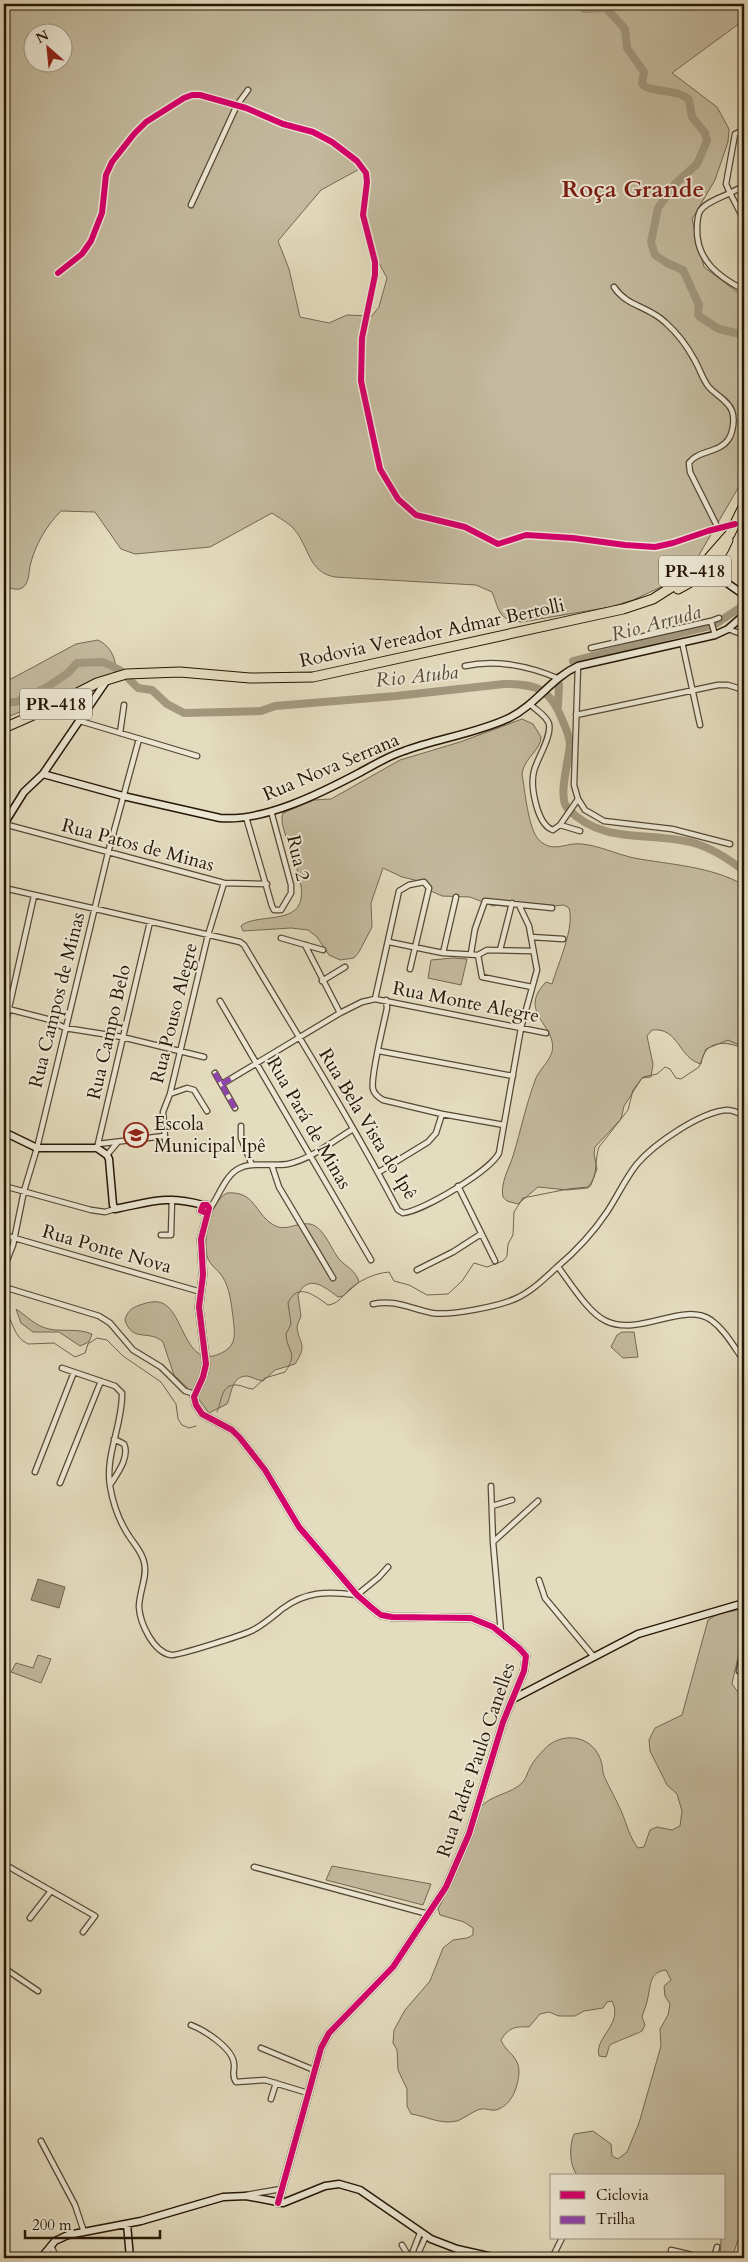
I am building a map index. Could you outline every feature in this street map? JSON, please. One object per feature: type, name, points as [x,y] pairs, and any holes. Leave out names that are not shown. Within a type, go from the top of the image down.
[{"type":"highway","name":"Rodovia Vereador Admar Bertolli","points":[[4,728],[112,678],[126,674],[180,672],[250,678],[313,677],[623,609],[653,599],[689,576],[708,559],[730,534],[744,506]]},
{"type":"highway","points":[[653,599],[700,578],[714,565],[722,554],[730,534]]},
{"type":"street","points":[[191,206],[236,105],[248,90]]},
{"type":"street","points":[[58,273],[82,254],[91,241],[102,213],[106,176],[112,162],[146,122],[173,103],[192,95],[236,105],[283,124],[313,132],[332,142],[357,161],[366,173],[367,182],[363,215],[375,262],[375,275],[362,338],[361,381],[380,470],[398,500],[416,515],[464,527],[498,544],[526,536],[573,538],[625,545],[655,546],[673,543],[735,524]]},
{"type":"street","points":[[744,130],[735,134],[726,184],[744,220]]},
{"type":"street","points":[[744,186],[712,201],[701,211],[697,221],[698,245],[712,270],[744,290]]},
{"type":"street","points":[[614,287],[620,297],[652,312],[665,322],[686,346],[708,386],[725,400],[732,410],[733,426],[727,441],[721,446],[692,458],[689,463],[690,472],[718,528]]},
{"type":"street","points":[[714,565],[717,576]]},
{"type":"street","points":[[700,578],[717,576],[744,594]]},
{"type":"street","points":[[744,615],[728,630],[744,635]]},
{"type":"street","points":[[591,648],[719,618]]},
{"type":"street","points":[[711,621],[715,635]]},
{"type":"street","name":"Rua Nova Serrana","points":[[43,774],[123,796],[220,818],[236,819],[246,817],[271,811],[326,790],[403,751],[508,718],[533,703],[557,678],[578,666],[715,635],[728,630]]},
{"type":"street","points":[[682,642],[700,725]]},
{"type":"street","points":[[465,666],[481,662],[516,666],[544,672],[557,678]]},
{"type":"street","points":[[578,666],[574,785],[578,799],[585,810],[604,821],[672,829],[730,844]]},
{"type":"street","points":[[4,824],[24,792],[43,774],[112,678]]},
{"type":"street","points":[[576,716],[718,685],[728,685],[744,690]]},
{"type":"street","points":[[533,703],[550,724],[548,736],[533,773],[532,785],[538,814],[550,829],[560,825],[578,799]]},
{"type":"street","points":[[120,733],[124,705]]},
{"type":"street","points":[[80,721],[197,756]]},
{"type":"street","name":"Rua Campos de Minas","points":[[4,1268],[13,1245],[13,1237],[24,1191],[37,1148],[108,853],[139,739]]},
{"type":"street","name":"Rua 2","points":[[267,884],[274,910],[281,910],[291,893],[291,885],[271,811]]},
{"type":"street","points":[[246,817],[267,884]]},
{"type":"street","name":"Rua Patos de Minas","points":[[4,824],[224,883],[267,884]]},
{"type":"street","points":[[560,825],[580,831]]},
{"type":"street","points":[[375,1000],[399,890],[408,885],[424,882],[429,888],[410,969]]},
{"type":"street","name":"Rua Pouso Alegre","points":[[166,1150],[163,1112],[170,1094],[208,935],[224,883]]},
{"type":"street","name":"Rua Bela Vista do Ipê","points":[[4,888],[240,942],[244,945],[379,1172],[398,1210],[403,1213],[416,1210],[484,1170],[495,1160],[499,1153],[521,1028],[537,970],[531,937],[519,905]]},
{"type":"street","points":[[4,1030],[6,1009],[34,896]]},
{"type":"street","points":[[443,953],[456,897]]},
{"type":"street","points":[[471,953],[478,921],[485,901],[552,908]]},
{"type":"street","points":[[500,950],[512,903]]},
{"type":"street","name":"Rua Campo Belo","points":[[98,1146],[150,922]]},
{"type":"street","points":[[531,937],[562,939]]},
{"type":"street","points":[[281,938],[323,950]]},
{"type":"street","points":[[389,942],[443,953],[471,953],[478,955],[487,950],[533,951]]},
{"type":"street","points":[[305,945],[340,1013]]},
{"type":"street","points":[[478,955],[482,977],[532,987]]},
{"type":"street","points":[[322,981],[345,967]]},
{"type":"street","points":[[386,1000],[372,1087],[376,1095],[383,1100],[442,1114],[504,1125]]},
{"type":"street","name":"Rua Monte Alegre","points":[[222,1084],[340,1013],[362,1002],[386,1000],[546,1033]]},
{"type":"street","name":"Rua Pará de Minas","points":[[220,1001],[371,1260]]},
{"type":"street","points":[[6,1009],[47,1019],[65,1028],[122,1037],[204,1057]]},
{"type":"street","points":[[379,1051],[513,1076]]},
{"type":"street","points":[[216,1073],[235,1108]]},
{"type":"street","points":[[170,1094],[187,1088],[194,1090],[207,1111]]},
{"type":"street","points":[[373,1304],[398,1303],[438,1314],[466,1310],[517,1298],[558,1267],[602,1219],[633,1170],[650,1152],[680,1130],[714,1113],[730,1110],[744,1116]]},
{"type":"street","points":[[379,1172],[428,1142],[436,1133],[442,1114]]},
{"type":"street","points":[[241,1126],[241,1138],[252,1165]]},
{"type":"street","points":[[4,1287],[99,1316],[110,1323],[133,1350],[161,1367],[185,1391],[195,1394],[203,1378],[206,1364],[199,1307],[205,1209],[220,1193],[232,1174],[239,1168],[252,1165],[272,1166],[293,1162],[310,1155],[353,1129]]},
{"type":"street","points":[[4,1132],[37,1148],[98,1146],[164,1136]]},
{"type":"street","points":[[106,1154],[118,1142]]},
{"type":"street","points":[[98,1146],[109,1159],[113,1205],[116,1208]]},
{"type":"street","points":[[272,1166],[279,1187],[333,1278]]},
{"type":"street","points":[[4,1186],[104,1212],[147,1201],[172,1199],[188,1202],[205,1209]]},
{"type":"street","points":[[458,1186],[495,1261]]},
{"type":"street","points":[[161,1235],[171,1235],[172,1199]]},
{"type":"street","points":[[417,1270],[453,1252],[481,1234]]},
{"type":"street","name":"Rua Ponte Nova","points":[[4,1235],[201,1292]]},
{"type":"street","points":[[558,1267],[591,1309],[606,1321],[619,1325],[639,1326],[677,1316],[700,1315],[718,1326],[744,1361]]},
{"type":"street","points":[[62,1368],[115,1386],[122,1393],[110,1467],[110,1485],[123,1526],[144,1561],[145,1572],[140,1601],[142,1621],[155,1643],[168,1654],[181,1654],[247,1633],[287,1606],[309,1594],[332,1592],[357,1595],[388,1567]]},
{"type":"street","points":[[35,1472],[74,1372]]},
{"type":"street","points":[[60,1482],[101,1381]]},
{"type":"street","name":"Rua Padre Paulo Canelles","points":[[195,1394],[196,1405],[202,1414],[232,1430],[240,1438],[264,1470],[299,1527],[357,1595],[377,1612],[387,1617],[463,1616],[485,1623],[501,1633],[526,1656],[524,1671],[503,1722],[460,1856],[446,1887],[388,1973],[325,2039],[314,2070],[278,2203]]},
{"type":"street","points":[[110,1485],[119,1470],[126,1450],[124,1444],[114,1439]]},
{"type":"street","points":[[492,1486],[493,1542],[501,1633]]},
{"type":"street","points":[[492,1506],[512,1500]]},
{"type":"street","points":[[493,1542],[538,1501]]},
{"type":"street","points":[[493,1531],[502,1534]]},
{"type":"street","points":[[539,1580],[545,1598],[594,1657]]},
{"type":"street","points":[[513,1699],[643,1632],[744,1603]]},
{"type":"street","points":[[739,1671],[744,1646]]},
{"type":"street","points":[[5,1866],[95,1916],[83,1932]]},
{"type":"street","points":[[254,1867],[428,1914]]},
{"type":"street","points":[[30,1918],[51,1891]]},
{"type":"street","points":[[4,1968],[38,1991]]},
{"type":"street","points":[[191,2025],[209,2034],[230,2055],[234,2062],[232,2078],[236,2082],[261,2080],[308,2093]]},
{"type":"street","points":[[261,2048],[314,2070]]},
{"type":"street","points":[[271,2100],[276,2083]]},
{"type":"street","points":[[41,2141],[75,2206],[84,2232]]},
{"type":"street","points":[[239,2196],[278,2203],[295,2200],[325,2186],[346,2184],[360,2190],[423,2234],[457,2249],[497,2258]]},
{"type":"street","points":[[41,2258],[52,2245],[63,2237],[127,2224],[218,2198],[282,2189]]},
{"type":"street","points":[[127,2224],[130,2258]]},
{"type":"street","points":[[416,2258],[413,2251],[423,2234]]},
{"type":"street","points":[[552,2258],[561,2240]]},
{"type":"street","points":[[52,2245],[56,2258]]},
{"type":"street","points":[[402,2245],[408,2256],[416,2258]]},
{"type":"street","points":[[714,2258],[717,2247]]},
{"type":"street","points":[[670,2250],[704,2258]]},
{"type":"shaded area","points":[[4,4],[744,4],[744,20],[672,73],[717,107],[729,129],[728,142],[715,180],[692,219],[704,267],[744,297],[744,478],[699,555],[674,581],[633,600],[610,607],[522,622],[504,617],[498,609],[492,592],[476,585],[335,577],[326,574],[314,565],[294,529],[272,513],[210,547],[135,554],[121,549],[95,512],[61,511],[46,529],[38,543],[24,586],[20,589],[4,585]],"holes":[[[365,166],[368,170],[364,230],[366,239],[387,278],[379,307],[372,316],[347,315],[329,323],[300,317],[289,269],[278,241],[321,190]]]},
{"type":"shaded area","points":[[98,640],[113,655],[116,668],[113,674],[10,716],[4,740],[4,677],[11,679],[76,644]]},
{"type":"shaded area","points":[[522,719],[533,724],[541,737],[538,746],[523,768],[522,774],[527,809],[532,827],[535,835],[544,844],[555,847],[576,844],[589,845],[634,858],[704,870],[744,885],[744,1049],[723,1043],[711,1046],[706,1050],[701,1064],[687,1056],[668,1033],[661,1030],[652,1030],[647,1036],[653,1064],[651,1077],[642,1078],[624,1106],[621,1119],[595,1147],[594,1154],[597,1169],[591,1185],[588,1188],[567,1190],[538,1187],[518,1204],[507,1201],[503,1197],[502,1192],[505,1176],[513,1156],[536,1078],[552,1052],[549,1034],[536,1011],[535,1002],[538,993],[546,982],[552,984],[568,935],[570,925],[569,908],[564,905],[541,907],[506,904],[493,906],[470,897],[442,896],[431,891],[419,881],[402,877],[383,868],[371,903],[372,927],[354,958],[340,960],[329,955],[317,937],[308,930],[291,928],[243,931],[241,926],[256,920],[284,916],[298,907],[301,899],[299,878],[284,829],[283,813],[314,800],[331,799],[400,760],[460,742]]},
{"type":"shaded area","points":[[467,959],[461,985],[428,978],[431,960]]},
{"type":"shaded area","points":[[227,1193],[236,1193],[249,1199],[266,1219],[277,1227],[305,1224],[315,1226],[323,1234],[339,1259],[356,1274],[359,1282],[343,1296],[338,1297],[328,1289],[317,1284],[312,1283],[302,1288],[298,1295],[301,1316],[297,1326],[302,1347],[295,1364],[275,1370],[263,1381],[247,1376],[238,1379],[233,1386],[227,1404],[209,1413],[198,1398],[174,1375],[163,1342],[152,1336],[136,1334],[128,1327],[125,1320],[128,1313],[134,1307],[159,1302],[170,1309],[187,1339],[194,1349],[202,1355],[212,1356],[229,1348],[234,1340],[230,1296],[222,1276],[211,1264],[206,1252],[208,1223],[211,1213],[221,1198]]},
{"type":"shaded area","points":[[16,1309],[44,1328],[81,1331],[92,1334],[89,1342],[80,1346],[59,1332],[33,1332],[21,1323]]},
{"type":"shaded area","points":[[622,1332],[634,1332],[638,1357],[623,1358],[611,1347],[617,1335]]},
{"type":"shaded area","points":[[38,1579],[65,1587],[59,1608],[31,1600]]},
{"type":"shaded area","points":[[742,1609],[743,1616],[742,1635],[732,1684],[741,1696],[744,1697],[744,2234],[739,2237],[732,2258],[720,2258],[721,2240],[726,2240],[726,2174],[576,2174],[571,2161],[571,2144],[574,2134],[593,2131],[611,2144],[612,2156],[618,2159],[627,2152],[639,2123],[661,2046],[660,2029],[668,2015],[670,2004],[665,1996],[664,1986],[671,1980],[666,1970],[657,1973],[652,1979],[642,2017],[645,2025],[642,2031],[610,2045],[606,2057],[599,2056],[599,2049],[614,2017],[615,2009],[612,2001],[607,2002],[603,2008],[584,2011],[575,2016],[559,2016],[549,2012],[540,2014],[529,2027],[509,2030],[501,2040],[515,2058],[519,2067],[513,2096],[501,2108],[496,2110],[481,2109],[457,2121],[445,2122],[411,2114],[407,2106],[407,2089],[398,2070],[397,2050],[393,2043],[394,2030],[405,2010],[430,1981],[443,1948],[453,1940],[473,1935],[473,1928],[464,1922],[440,1915],[438,1909],[454,1878],[479,1809],[489,1800],[513,1790],[523,1782],[533,1762],[549,1745],[564,1738],[572,1738],[580,1739],[593,1747],[598,1753],[604,1776],[638,1848],[644,1847],[650,1830],[657,1827],[672,1830],[680,1826],[682,1811],[677,1794],[667,1785],[650,1751],[649,1740],[655,1728],[682,1715],[708,1620],[718,1614]]},
{"type":"shaded area","points":[[38,1655],[51,1659],[41,1683],[11,1672],[16,1663],[33,1668]]},
{"type":"shaded area","points":[[332,1866],[431,1884],[423,1905],[326,1880]]},
{"type":"waterway","name":"Rio Arruda","points":[[580,4],[584,9],[606,8],[625,29],[627,48],[644,72],[642,83],[644,86],[655,90],[680,94],[689,100],[692,117],[705,133],[707,141],[697,164],[675,184],[658,208],[651,242],[655,255],[683,270],[699,305],[698,314],[700,317],[719,329],[744,335]]},
{"type":"waterway","name":"Rio Arruda","points":[[573,661],[714,625],[744,605]]},
{"type":"waterway","name":"Rio Atuba","points":[[4,702],[16,702],[47,687],[68,673],[77,663],[102,662],[121,671],[138,688],[152,690],[167,704],[184,713],[261,711],[275,706],[396,696],[504,684],[527,685],[543,691],[549,696],[568,734],[570,745],[564,778],[565,804],[568,809],[596,828],[627,835],[677,840],[700,845],[720,855],[744,871]]},
{"type":"waterway","name":"Rio Arruda","points":[[558,706],[559,685]]},
{"type":"waterway","points":[[217,1412],[222,1394],[227,1387],[237,1385],[253,1389],[265,1378],[285,1372],[292,1356],[286,1334],[291,1324],[288,1303],[292,1296],[297,1293],[307,1292],[328,1305],[339,1300],[351,1288],[366,1278],[389,1272],[394,1281],[409,1285],[427,1295],[448,1294],[462,1281],[474,1263],[487,1267],[503,1261],[507,1256],[508,1244],[513,1235],[514,1212],[523,1198],[588,1187],[594,1178],[599,1147],[628,1110],[633,1090],[643,1077],[657,1074],[665,1067],[670,1069],[676,1078],[681,1079],[699,1067],[706,1049],[728,1040],[744,1047]]},
{"type":"waterway","points":[[4,1308],[16,1333],[28,1344],[54,1343],[75,1357],[85,1353],[88,1344],[97,1338],[107,1340],[123,1356],[161,1382],[176,1404],[178,1419],[182,1425],[189,1428],[196,1426]]},
{"type":"marked path","points":[[215,1073],[235,1108]]},
{"type":"marked path","points":[[222,1084],[234,1077]]},
{"type":"cycle path","points":[[58,273],[82,254],[91,241],[102,213],[106,175],[112,162],[146,122],[184,98],[200,95],[246,108],[283,124],[313,132],[332,142],[357,161],[366,173],[367,182],[363,215],[375,262],[375,275],[362,338],[361,381],[380,469],[398,499],[416,515],[465,527],[498,544],[526,535],[655,547],[735,524]]},
{"type":"cycle path","points":[[207,1213],[201,1211],[203,1205],[207,1205],[209,1208],[201,1239],[203,1275],[199,1307],[206,1364],[203,1377],[194,1397],[196,1405],[202,1414],[232,1430],[240,1438],[265,1470],[299,1527],[357,1595],[381,1615],[392,1617],[471,1618],[493,1627],[526,1656],[524,1671],[503,1722],[469,1834],[446,1887],[393,1967],[329,2033],[321,2048],[278,2203]]},
{"type":"place","name":"Escola Municipal Ipê","points":[[136,1135]]},
{"type":"district","name":"Roça Grande","points":[[633,189]]}]
